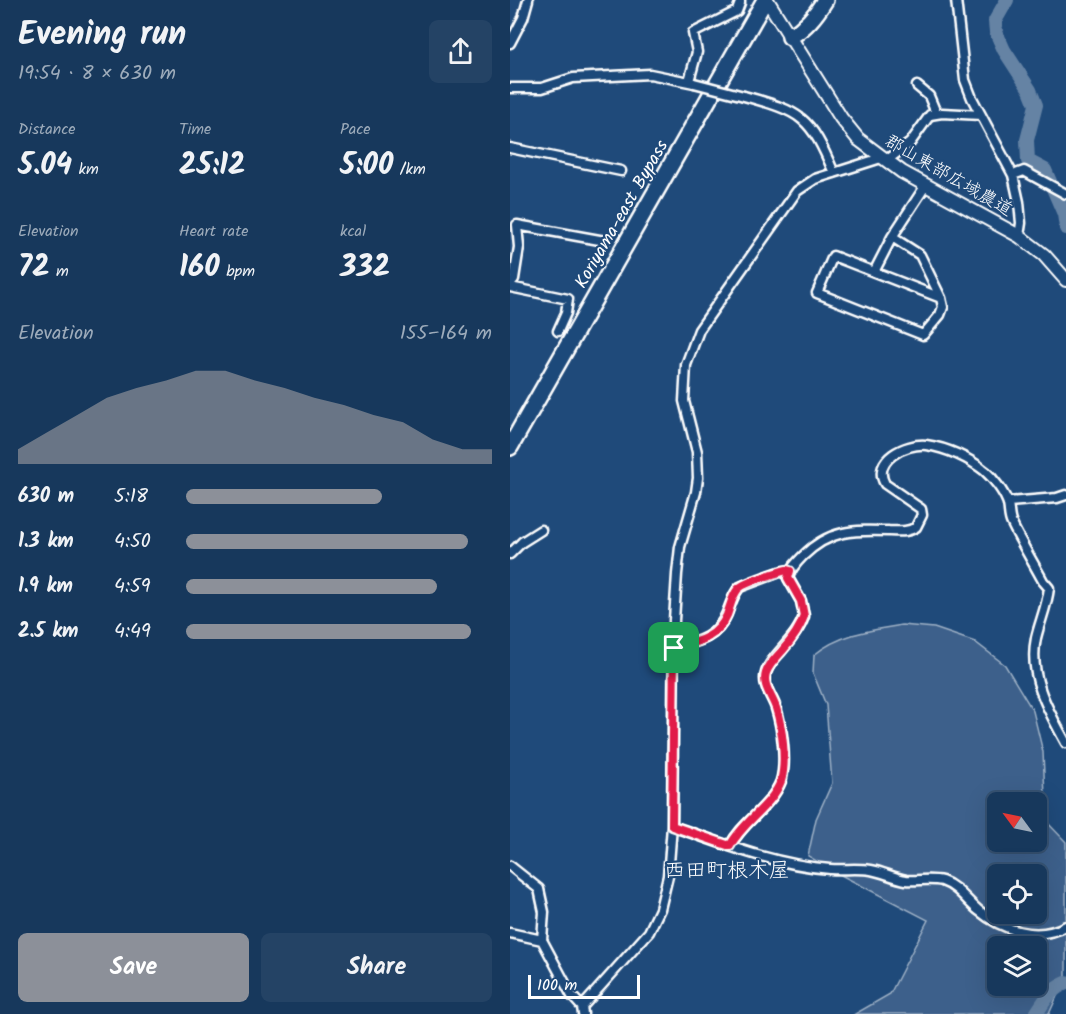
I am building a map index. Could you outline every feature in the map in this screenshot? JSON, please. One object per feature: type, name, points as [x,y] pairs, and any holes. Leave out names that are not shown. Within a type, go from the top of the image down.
[{"type":"highway","name":"Koriyama-east Bypass","points":[[510,447],[766,0]]},
{"type":"highway","points":[[790,37],[814,19],[825,0]]},
{"type":"street","points":[[692,82],[697,52],[693,33],[737,11],[740,0]]},
{"type":"street","name":"郡山東部広域農道","points":[[766,0],[841,118],[858,139],[884,159],[926,185],[1019,236],[1044,255],[1066,280]]},
{"type":"street","points":[[956,0],[965,80],[1013,176],[1019,202],[1021,223],[1019,236]]},
{"type":"street","points":[[510,44],[530,1]]},
{"type":"street","points":[[510,88],[542,88],[573,78],[650,74],[692,82],[779,105],[802,118],[821,142],[834,172]]},
{"type":"street","points":[[917,86],[929,96],[936,113]]},
{"type":"street","points":[[510,866],[539,889],[544,912],[542,940],[582,1011],[653,925],[667,885],[672,826],[676,586],[680,547],[698,478],[697,453],[684,401],[684,379],[690,349],[716,303],[796,191],[815,179],[834,172],[884,159],[910,143],[930,115],[936,113],[981,115]]},
{"type":"street","points":[[510,148],[621,171]]},
{"type":"street","points":[[1013,176],[1021,171],[1027,172],[1066,194]]},
{"type":"street","points":[[874,272],[892,237],[926,185]]},
{"type":"street","points":[[558,331],[566,314],[568,299],[510,285],[514,279],[519,247],[517,225],[605,241]]},
{"type":"street","points":[[892,237],[920,255],[940,298],[943,307],[940,315],[923,335],[817,293],[833,256],[940,298]]},
{"type":"street","points":[[730,846],[739,831],[771,797],[781,781],[784,768],[776,708],[765,680],[770,664],[792,638],[804,616],[801,601],[788,578],[790,571],[814,546],[833,535],[853,531],[906,531],[916,527],[922,515],[921,509],[885,484],[881,470],[888,458],[909,447],[928,445],[965,457],[986,472],[1008,502],[1011,522],[1049,588],[1048,601],[1036,636],[1034,670],[1047,707],[1066,743]]},
{"type":"street","points":[[1008,502],[1057,498],[1066,495]]},
{"type":"street","points":[[510,554],[522,542],[542,530]]},
{"type":"street","points":[[674,648],[703,640],[716,632],[724,622],[740,587],[780,572],[790,571]]},
{"type":"street","points":[[672,826],[753,854],[795,864],[831,869],[873,870],[895,878],[945,882],[998,923],[1026,933],[1048,933],[1066,926]]},
{"type":"street","points":[[510,933],[542,940]]},
{"type":"shaded area","points":[[902,625],[934,628],[975,642],[1005,665],[1033,711],[1043,752],[1045,792],[987,792],[987,852],[1047,852],[1047,822],[1066,842],[1066,976],[1049,1014],[855,1014],[890,994],[928,920],[808,856],[816,819],[832,783],[826,705],[813,673],[814,655],[834,642],[867,631]]},
{"type":"waterway","points":[[1007,0],[995,21],[996,32],[1004,50],[1030,90],[1036,105],[1027,140],[1028,161],[1045,170],[1064,214],[1066,228]]},
{"type":"waterway","points":[[1036,1014],[1052,992],[1066,983]]},
{"type":"district","name":"西田町根木屋","points":[[727,870]]},
{"type":"route","points":[[786,570],[790,571],[788,578],[801,601],[803,621],[770,664],[765,680],[776,708],[784,768],[777,789],[764,807],[739,831],[730,846],[672,826],[674,648],[703,640],[716,632],[724,622],[736,591],[740,587],[786,570]]}]
